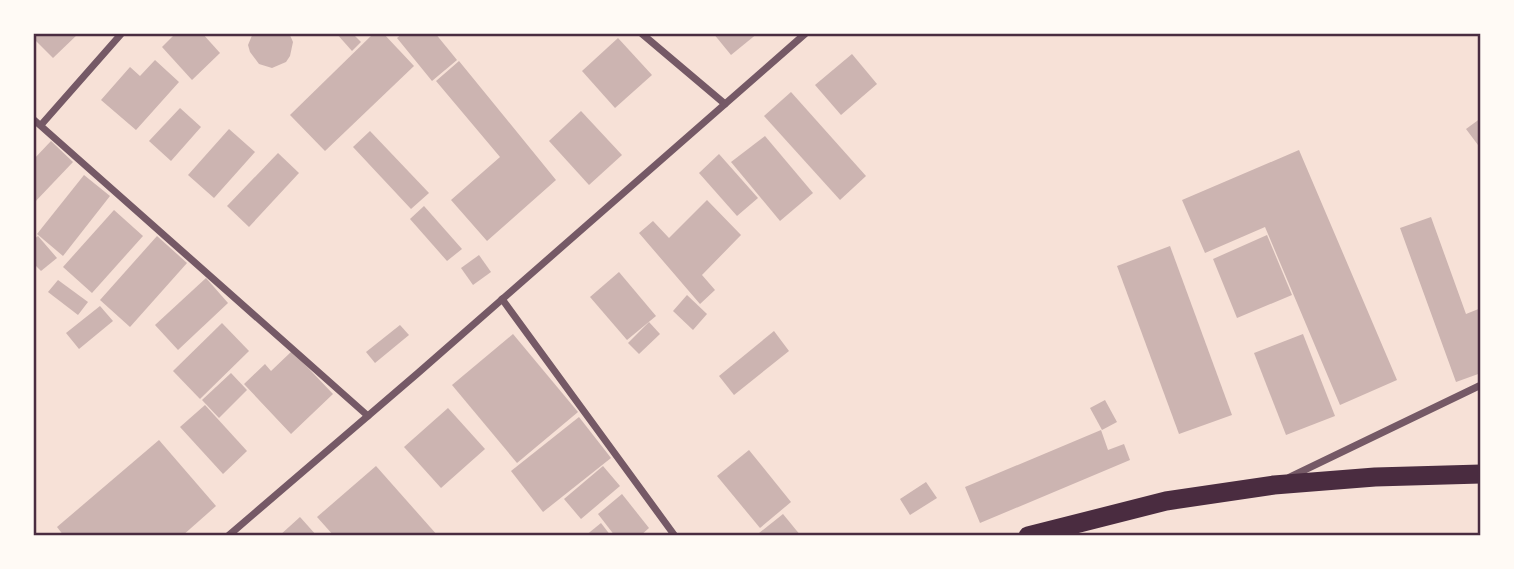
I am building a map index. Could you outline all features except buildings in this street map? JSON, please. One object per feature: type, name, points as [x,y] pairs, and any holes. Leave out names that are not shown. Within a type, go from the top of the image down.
[{"type":"highway","points":[[1028,536],[1166,501],[1274,485],[1399,476],[1481,474]]},
{"type":"street","points":[[41,125],[122,33]]},
{"type":"street","points":[[641,33],[725,104]]},
{"type":"street","points":[[228,536],[806,33]]},
{"type":"street","points":[[33,119],[368,416]]},
{"type":"street","points":[[502,299],[675,536]]},
{"type":"street","points":[[1274,485],[1481,385]]}]
